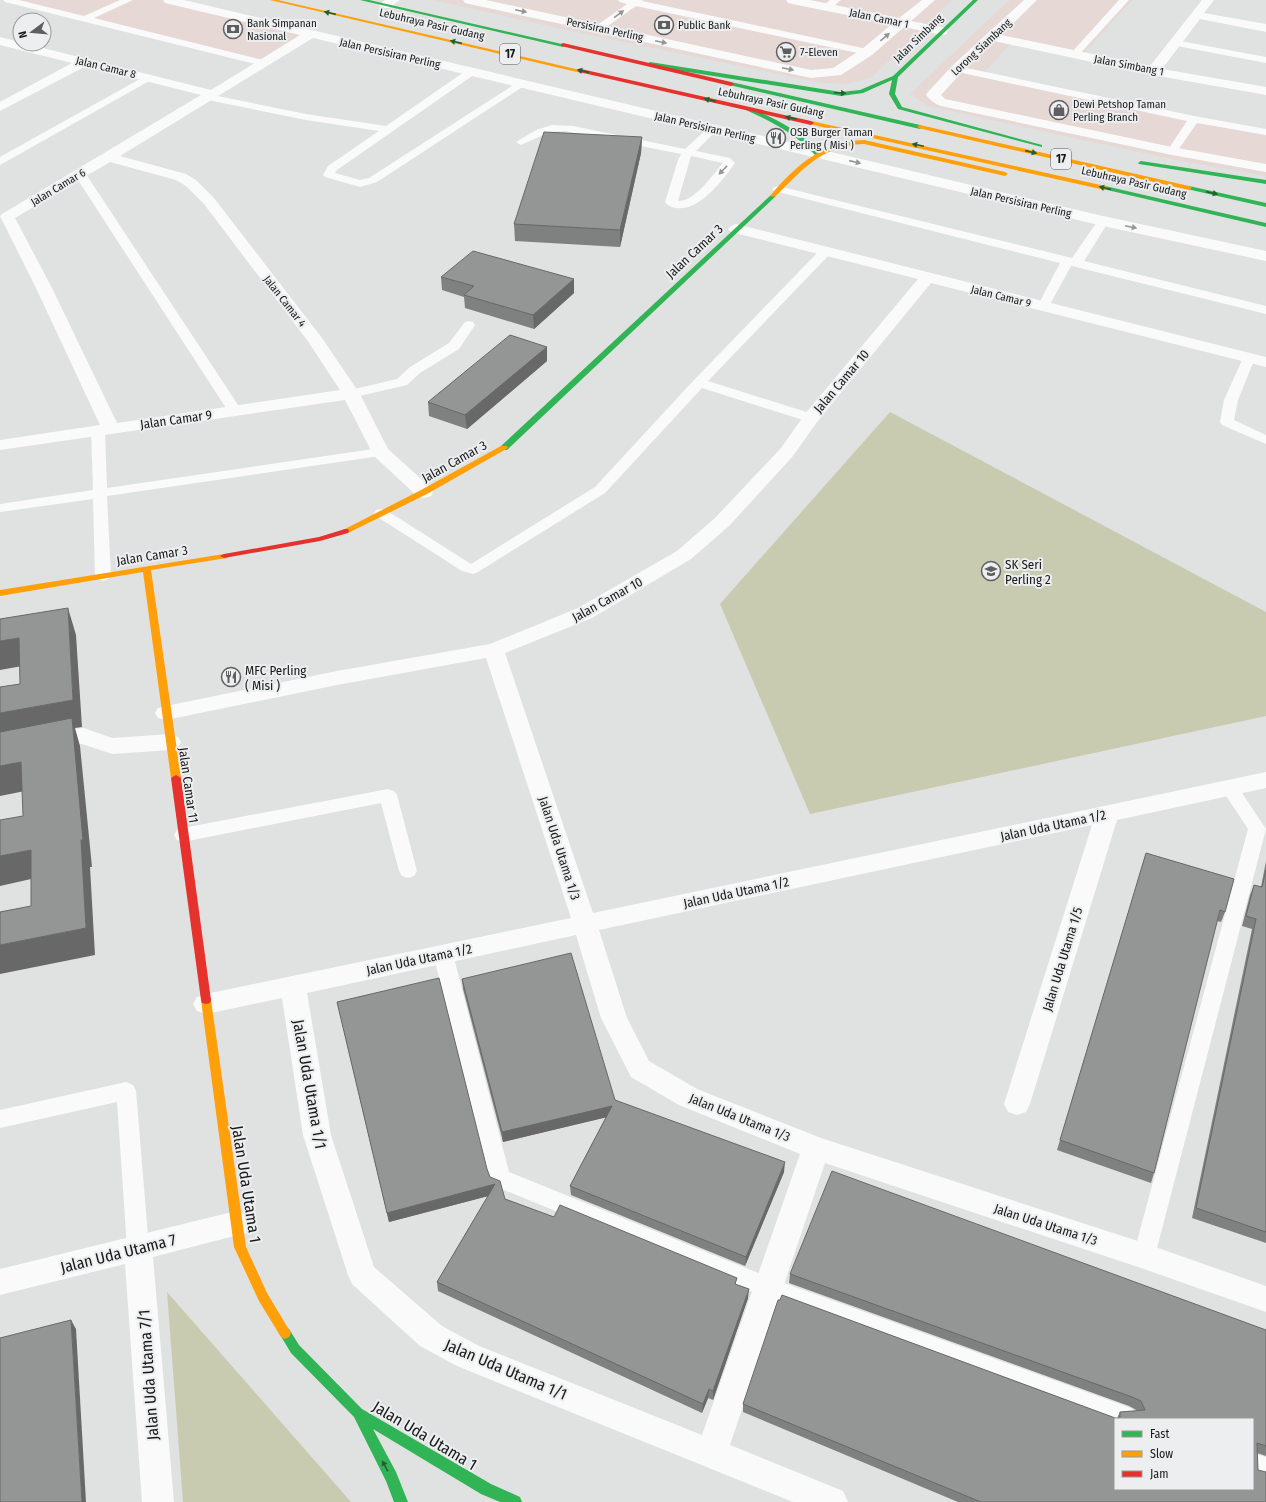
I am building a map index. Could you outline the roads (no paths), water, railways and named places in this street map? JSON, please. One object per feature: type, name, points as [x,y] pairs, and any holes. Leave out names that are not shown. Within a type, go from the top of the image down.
[{"type":"main road","name":"Lebuhraya Pasir Gudang","points":[[272,0],[748,109],[956,154],[1266,225]]},
{"type":"main road","name":"Lebuhraya Pasir Gudang","points":[[362,0],[390,3],[856,113],[1266,205]]},
{"type":"main road","name":"Jalan Simbang","points":[[896,77],[942,31],[976,0]]},
{"type":"main road","points":[[635,61],[841,94],[861,92],[896,77]]},
{"type":"main road","points":[[896,77],[891,90],[892,98],[900,108],[1040,146]]},
{"type":"main road","points":[[748,109],[798,134],[810,144],[817,154]]},
{"type":"main road","points":[[856,113],[1063,150]]},
{"type":"main road","name":"Jalan Camar 3","points":[[0,593],[320,539],[345,531],[424,492],[505,447],[817,154],[835,145],[848,141],[864,142],[1005,174]]},
{"type":"main road","points":[[956,154],[1005,174],[1028,181]]},
{"type":"main road","points":[[1131,162],[1266,182]]},
{"type":"main road","points":[[1146,164],[1213,181],[1258,190]]},
{"type":"main road","name":"Jalan Camar 11","points":[[146,569],[206,1004]]},
{"type":"main road","name":"Jalan Uda Utama 1","points":[[206,1004],[240,1247],[263,1297],[295,1349],[358,1413],[484,1492],[515,1502]]},
{"type":"main road","points":[[358,1413],[391,1476],[401,1502]]},
{"type":"street","name":"Jalan Persisiran Perling","points":[[169,0],[1102,221],[1266,256]]},
{"type":"street","name":"Persisiran Perling","points":[[469,0],[811,74],[836,72],[867,52],[929,0]]},
{"type":"street","name":"Jalan Camar 1","points":[[792,0],[832,4],[942,31]]},
{"type":"street","name":"Lorong Siambang","points":[[1031,0],[957,69],[932,95],[941,102],[1172,151]]},
{"type":"street","points":[[1153,71],[1208,0]]},
{"type":"street","points":[[1196,15],[1266,28]]},
{"type":"street","points":[[902,22],[918,23],[958,17]]},
{"type":"street","points":[[902,22],[928,35],[932,41]]},
{"type":"street","name":"Jalan Camar 6","points":[[104,430],[44,288],[7,217],[310,34]]},
{"type":"street","name":"Jalan Simbang 1","points":[[993,37],[1153,71],[1266,91]]},
{"type":"street","name":"Jalan Camar 8","points":[[0,41],[210,95]]},
{"type":"street","points":[[0,107],[84,62]]},
{"type":"street","points":[[1172,151],[1266,168]]},
{"type":"street","name":"Jalan Camar 4","points":[[108,157],[167,172],[191,182],[209,202],[314,338],[351,394],[380,452],[424,492]]},
{"type":"street","name":"Jalan Camar 9","points":[[736,229],[1266,362]]},
{"type":"street","name":"Jalan Camar 10","points":[[166,713],[337,678],[494,650],[585,613],[684,555],[722,522],[787,452],[811,418],[927,278]]},
{"type":"street","name":"Jalan Camar 9","points":[[0,445],[351,394]]},
{"type":"street","name":"Jalan Uda Utama 1/3","points":[[494,650],[585,924],[614,1018],[640,1070],[688,1097],[816,1148],[1144,1256],[1266,1299]]},
{"type":"street","points":[[0,751],[71,737],[84,736],[100,743],[112,746],[170,742]]},
{"type":"street","name":"Jalan Uda Utama 1/2","points":[[206,1004],[1266,780]]},
{"type":"street","name":"Jalan Uda Utama 1/5","points":[[1017,1104],[1107,814]]},
{"type":"street","name":"Jalan Uda Utama 1/1","points":[[293,985],[317,1135],[362,1275],[431,1336],[468,1356],[832,1502]]},
{"type":"street","points":[[711,1454],[816,1148]]},
{"type":"street","name":"Jalan Uda Utama 7","points":[[0,1282],[236,1224]]},
{"type":"street","name":"Jalan Uda Utama 7/1","points":[[138,1248],[158,1502]]},
{"type":"lane","points":[[8,0],[263,63]]},
{"type":"lane","points":[[85,19],[128,0]]},
{"type":"lane","points":[[623,0],[636,1],[867,52]]},
{"type":"lane","points":[[1075,54],[1124,0]]},
{"type":"lane","points":[[599,28],[636,1]]},
{"type":"lane","points":[[1175,43],[1266,60]]},
{"type":"lane","points":[[957,69],[1194,119],[1266,132]]},
{"type":"lane","points":[[471,72],[332,168],[329,175],[360,184],[373,180],[522,84]]},
{"type":"lane","points":[[0,162],[147,78]]},
{"type":"lane","points":[[210,95],[306,117],[388,129]]},
{"type":"lane","points":[[1172,151],[1194,119]]},
{"type":"lane","points":[[520,142],[544,129],[560,127],[687,153],[726,160],[729,163],[693,201],[688,204],[676,204],[671,202],[683,160],[687,153],[714,129]]},
{"type":"lane","points":[[80,174],[236,411]]},
{"type":"lane","points":[[778,190],[1266,310]]},
{"type":"lane","points":[[1043,307],[1066,263],[1078,261],[1102,221]]},
{"type":"lane","points":[[381,513],[467,568],[473,569],[600,490],[699,383],[825,252]]},
{"type":"lane","points":[[351,394],[402,382],[415,370],[454,346],[469,325]]},
{"type":"lane","points":[[1249,358],[1231,400],[1228,422],[1266,440]]},
{"type":"lane","points":[[699,383],[811,418]]},
{"type":"lane","points":[[103,576],[100,493],[104,430]]},
{"type":"lane","points":[[0,508],[380,452]]},
{"type":"lane","points":[[1144,1256],[1257,829],[1230,788]]},
{"type":"lane","points":[[183,836],[388,795],[408,871]]},
{"type":"lane","points":[[443,954],[500,1178],[768,1288],[1125,1418]]},
{"type":"lane","points":[[0,1119],[126,1091],[138,1248]]},
{"type":"lane","points":[[1254,1465],[1266,1469]]},
{"type":"place","name":"Public Bank","points":[[664,25]]},
{"type":"place","name":"Bank Simpanan Nasional","points":[[233,29]]},
{"type":"place","name":"7-Eleven","points":[[786,52]]},
{"type":"place","name":"Dewi Petshop Taman Perling Branch","points":[[1059,110]]},
{"type":"place","name":"OSB Burger Taman Perling ( Misi )","points":[[776,138]]},
{"type":"place","name":"SK Seri Perling 2","points":[[991,571]]},
{"type":"place","name":"MFC Perling ( Misi )","points":[[231,677]]}]
